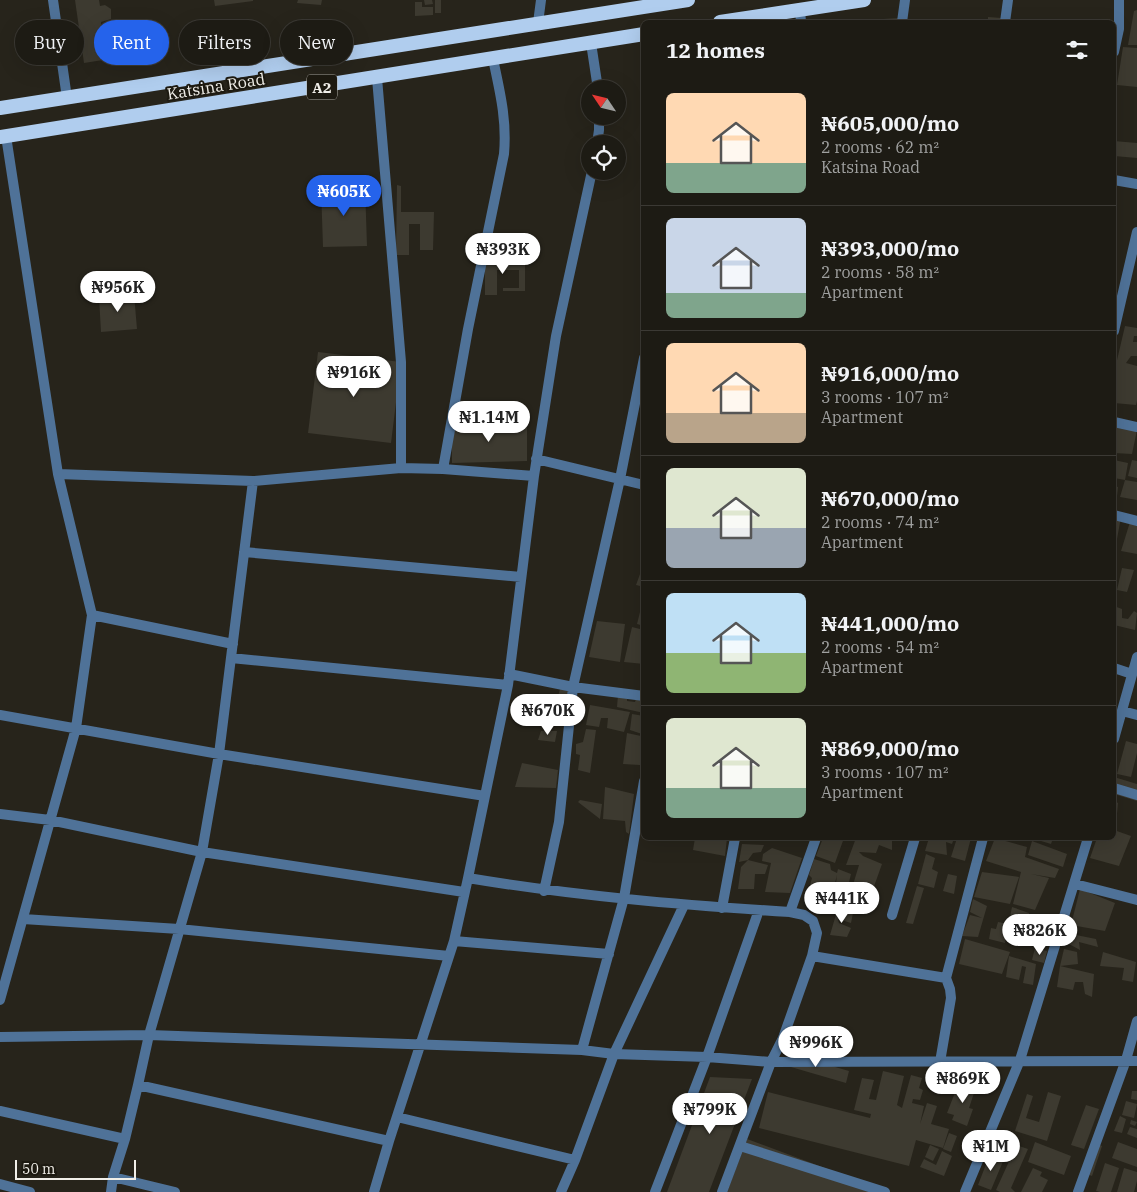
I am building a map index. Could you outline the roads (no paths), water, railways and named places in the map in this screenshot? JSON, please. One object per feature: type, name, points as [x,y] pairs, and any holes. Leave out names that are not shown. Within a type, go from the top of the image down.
[{"type":"highway","name":"Katsina Road","points":[[0,108],[688,0]]},
{"type":"highway","points":[[747,20],[800,16],[864,0]]},
{"type":"highway","name":"Katsina Road","points":[[3,137],[641,35]]},
{"type":"street","points":[[53,0],[66,98]]},
{"type":"street","points":[[538,24],[541,0]]},
{"type":"street","points":[[902,20],[905,0]]},
{"type":"street","points":[[1005,20],[1008,0]]},
{"type":"street","points":[[1116,42],[1119,28],[1119,0]]},
{"type":"street","points":[[591,43],[597,80]]},
{"type":"street","points":[[443,468],[468,329],[504,154],[505,116],[493,59]]},
{"type":"street","points":[[377,78],[401,362],[401,468]]},
{"type":"street","points":[[0,1000],[76,728],[92,615],[58,474],[3,137]]},
{"type":"street","points":[[374,1192],[454,941],[468,878],[510,674],[520,577],[536,459],[556,336],[590,180]]},
{"type":"street","points":[[1116,180],[1137,184]]},
{"type":"street","points":[[1116,322],[1137,232]]},
{"type":"street","points":[[544,891],[559,822],[574,687],[620,479],[641,373]]},
{"type":"street","points":[[1116,422],[1137,426]]},
{"type":"street","points":[[536,459],[641,484]]},
{"type":"street","points":[[58,474],[252,481],[401,468],[443,468],[534,476]]},
{"type":"street","points":[[111,1192],[149,1035],[202,852],[219,754],[252,481]]},
{"type":"street","points":[[1116,516],[1137,521]]},
{"type":"street","points":[[244,552],[520,577]]},
{"type":"street","points":[[92,615],[233,644]]},
{"type":"street","points":[[1116,732],[1137,656]]},
{"type":"street","points":[[231,658],[508,685]]},
{"type":"street","points":[[1116,669],[1132,674]]},
{"type":"street","points":[[510,674],[574,687],[641,696]]},
{"type":"street","points":[[1122,711],[1137,715]]},
{"type":"street","points":[[0,715],[219,754],[485,796]]},
{"type":"street","points":[[1116,789],[1137,795]]},
{"type":"street","points":[[582,1050],[624,898],[641,799]]},
{"type":"street","points":[[0,814],[50,820],[202,852],[464,892]]},
{"type":"street","points":[[722,908],[735,840]]},
{"type":"street","points":[[790,912],[815,840]]},
{"type":"street","points":[[892,916],[914,840]]},
{"type":"street","points":[[940,1062],[951,998],[946,978],[982,840]]},
{"type":"street","points":[[965,1192],[1020,1060],[1087,840]]},
{"type":"street","points":[[468,878],[544,891],[624,898],[684,906],[790,912],[804,915],[814,921],[817,933],[812,956],[783,1038],[771,1062],[722,1192]]},
{"type":"street","points":[[1075,884],[1137,900]]},
{"type":"street","points":[[561,1192],[575,1160],[614,1054],[684,906]]},
{"type":"street","points":[[655,1192],[707,1057],[759,910]]},
{"type":"street","points":[[23,920],[179,929],[449,956]]},
{"type":"street","points":[[454,941],[609,954]]},
{"type":"street","points":[[812,956],[946,978]]},
{"type":"street","points":[[1078,1192],[1126,1060],[1137,1021]]},
{"type":"street","points":[[0,1037],[149,1035],[582,1050],[614,1054],[707,1057],[771,1062],[1137,1061]]},
{"type":"street","points":[[138,1085],[389,1141]]},
{"type":"street","points":[[0,1111],[125,1139]]},
{"type":"street","points":[[397,1117],[575,1160]]},
{"type":"street","points":[[740,1146],[885,1192]]},
{"type":"street","points":[[114,1177],[174,1192]]},
{"type":"street","points":[[0,1184],[30,1192]]}]
